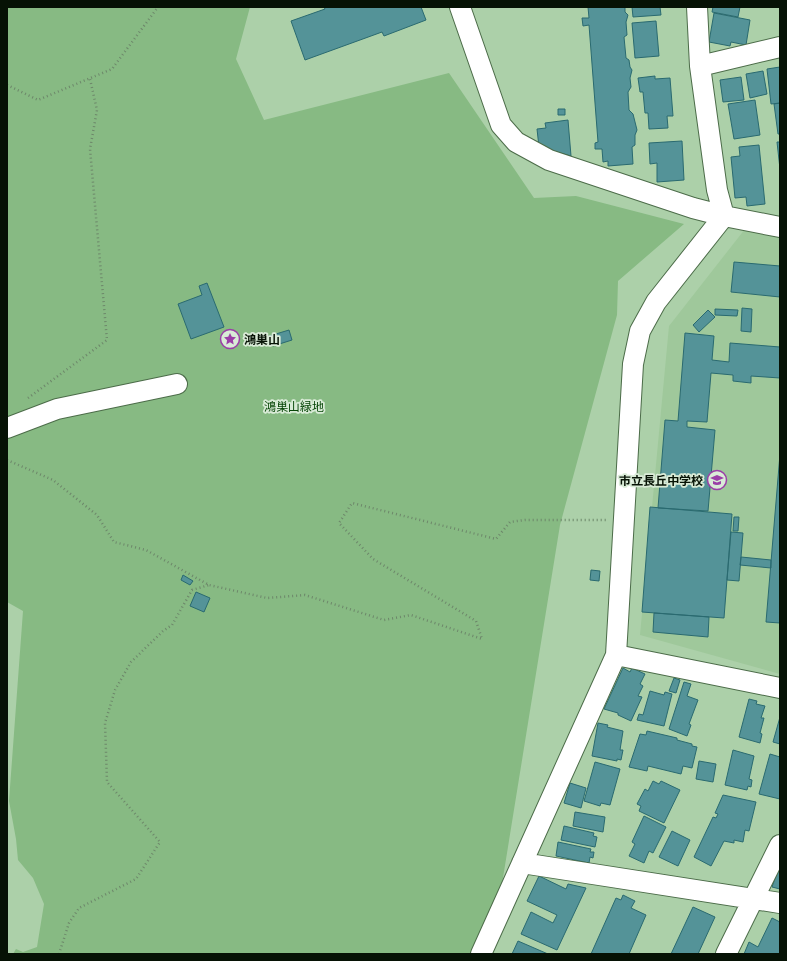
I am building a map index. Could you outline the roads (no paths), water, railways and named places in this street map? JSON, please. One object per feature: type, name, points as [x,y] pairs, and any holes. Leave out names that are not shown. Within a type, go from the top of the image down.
[{"type":"street","points":[[460,7],[501,125],[516,142],[549,160],[724,216],[780,227]]},
{"type":"street","points":[[697,7],[700,66],[717,190],[724,216]]},
{"type":"street","points":[[700,66],[780,47]]},
{"type":"street","points":[[481,954],[616,655],[633,364],[640,331],[656,302],[724,216]]},
{"type":"street","points":[[7,428],[57,409],[177,384]]},
{"type":"street","points":[[616,655],[780,688]]},
{"type":"street","points":[[726,954],[780,845]]},
{"type":"street","points":[[522,863],[753,897],[780,903]]},
{"type":"place","name":"鴻巣山","points":[[230,339]]},
{"type":"place","name":"市立長丘中学校","points":[[717,480]]},
{"type":"park label","name":"鴻巣山緑地","points":[[294,406]]}]
